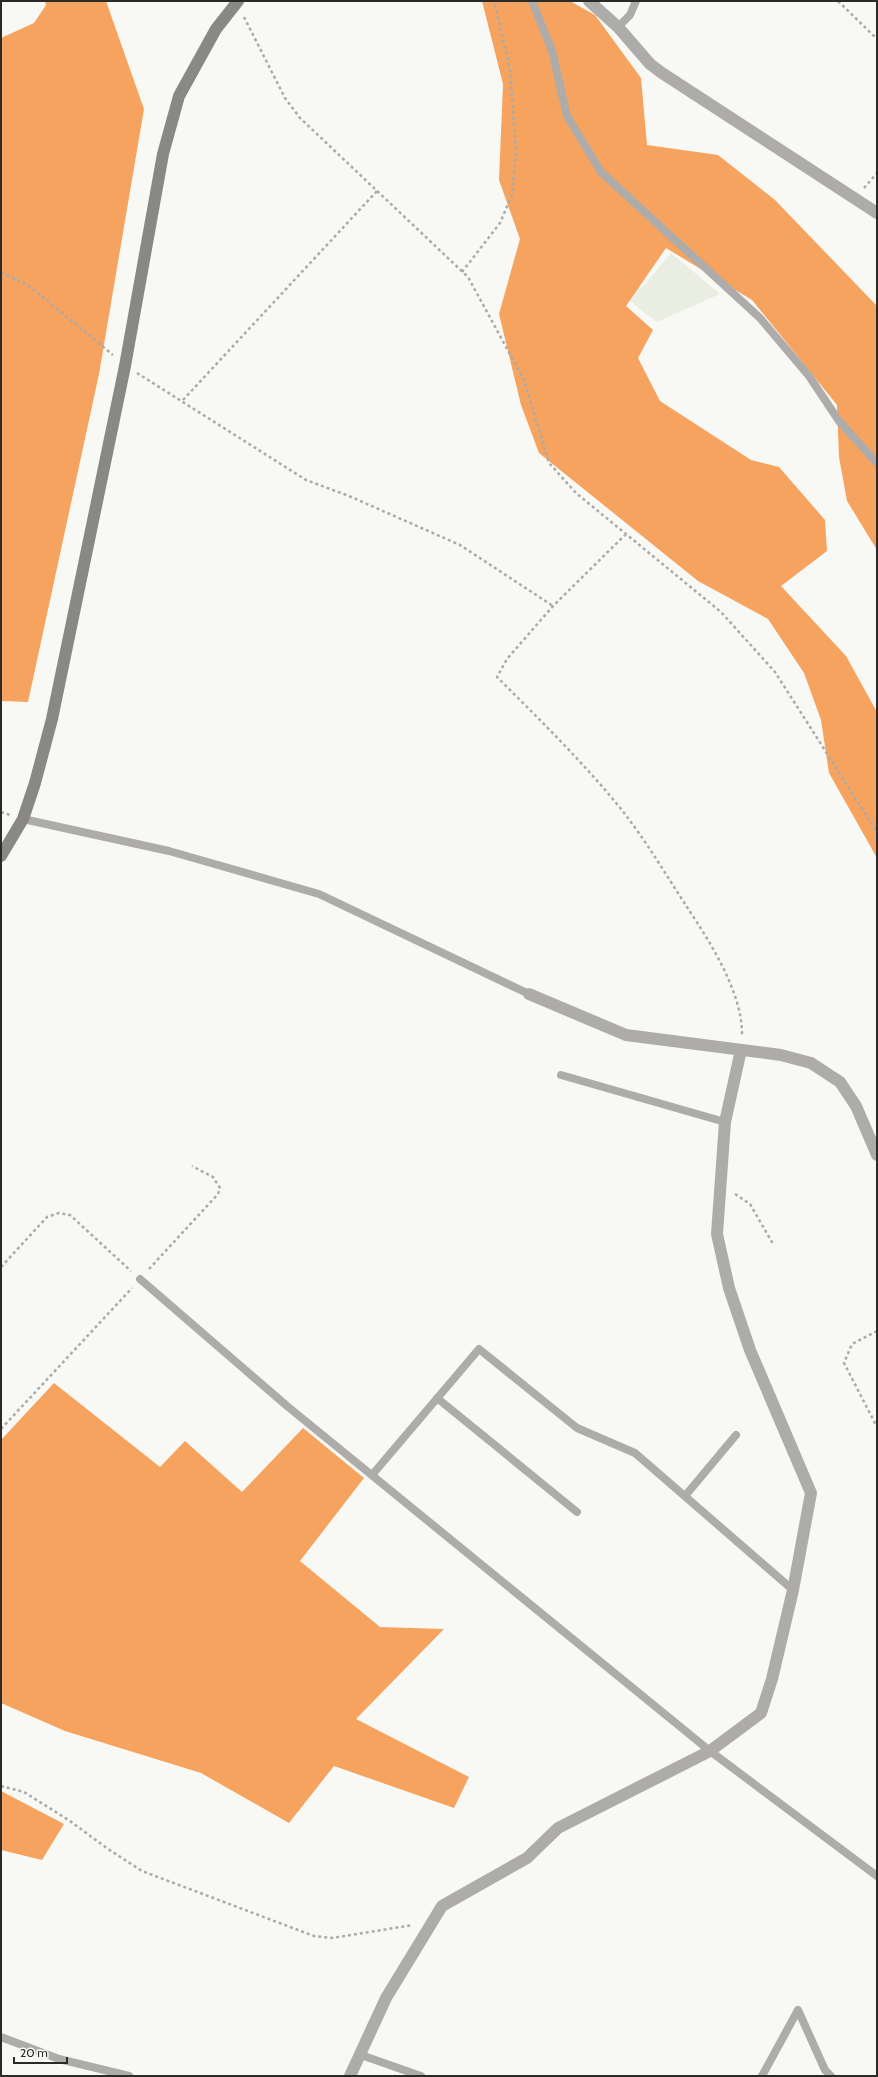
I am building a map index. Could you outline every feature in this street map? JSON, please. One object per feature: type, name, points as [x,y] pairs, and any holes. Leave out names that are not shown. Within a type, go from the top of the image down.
[{"type":"street","points":[[589,1],[618,27],[650,64],[662,73],[877,213]]},
{"type":"street","points":[[1,856],[23,819],[35,783],[52,719],[125,366],[163,154],[179,96],[216,29],[237,2]]},
{"type":"street","points":[[529,994],[626,1035],[781,1055],[811,1063],[840,1082],[856,1106],[877,1155]]},
{"type":"street","points":[[350,2076],[386,1998],[442,1906],[527,1858],[558,1828],[710,1751],[761,1713],[772,1679],[793,1590],[811,1493],[750,1350],[729,1288],[717,1234],[719,1189],[725,1122],[741,1050]]},
{"type":"lane","points":[[532,1],[552,51],[567,116],[601,172],[760,318],[809,376],[839,421],[877,463]]},
{"type":"lane","points":[[618,27],[630,15],[636,1]]},
{"type":"lane","points":[[23,819],[169,851],[319,894],[529,994]]},
{"type":"lane","points":[[561,1074],[725,1122]]},
{"type":"lane","points":[[140,1279],[287,1406],[710,1751],[877,1876]]},
{"type":"lane","points":[[372,1475],[479,1349],[578,1428],[635,1453],[793,1590]]},
{"type":"lane","points":[[437,1398],[577,1512]]},
{"type":"lane","points":[[685,1496],[736,1435]]},
{"type":"lane","points":[[762,2076],[798,2010],[825,2070],[831,2076]]},
{"type":"lane","points":[[1,2037],[58,2059],[129,2076]]},
{"type":"lane","points":[[361,2055],[421,2076]]},
{"type":"path","points":[[462,272],[500,223],[512,195],[516,152],[510,69],[494,1]]},
{"type":"path","points":[[838,1],[877,39]]},
{"type":"path","points":[[237,2],[285,98],[300,118],[468,277],[524,380],[549,463],[576,493],[721,612],[775,672],[877,832]]},
{"type":"path","points":[[856,199],[877,173]]},
{"type":"path","points":[[183,400],[377,191]]},
{"type":"path","points":[[1,273],[27,284],[90,334],[125,366],[183,400],[306,480],[349,496],[460,545],[554,606]]},
{"type":"path","points":[[626,534],[554,606],[507,659],[497,678],[546,726],[621,810],[680,895],[711,944],[737,1000],[742,1023],[741,1050]]},
{"type":"path","points":[[1,1429],[218,1194],[220,1188],[213,1177],[192,1166]]},
{"type":"path","points":[[719,1189],[731,1192],[750,1204],[773,1244]]},
{"type":"path","points":[[1,1267],[47,1217],[59,1213],[70,1215],[140,1279]]},
{"type":"path","points":[[877,1331],[852,1344],[844,1364],[877,1427]]},
{"type":"path","points":[[1,1786],[24,1792],[70,1821],[108,1850],[142,1871],[314,1936],[332,1938],[410,1924],[430,1926]]},
{"type":"shaded area","points":[[45,1],[106,1],[144,109],[99,374],[28,702],[1,701],[1,38],[34,23],[46,5]]},
{"type":"shaded area","points":[[482,1],[570,1],[595,15],[641,78],[647,145],[718,155],[775,200],[877,306],[877,550],[847,501],[839,457],[837,405],[752,300],[666,248],[626,306],[653,330],[638,358],[660,401],[751,460],[779,467],[825,520],[827,551],[781,586],[846,656],[877,712],[877,858],[829,773],[821,720],[804,673],[768,619],[698,581],[539,453],[521,405],[499,314],[520,239],[499,180],[503,84]]},
{"type":"shaded area","points":[[671,253],[720,294],[657,322],[623,296],[634,283],[641,289]]},
{"type":"shaded area","points":[[54,1383],[160,1467],[185,1441],[242,1492],[303,1428],[364,1478],[300,1561],[380,1627],[444,1629],[356,1719],[469,1777],[454,1808],[334,1766],[289,1823],[201,1773],[65,1731],[1,1703],[1,1440]]},
{"type":"shaded area","points":[[1,1791],[64,1824],[42,1860],[1,1850]]}]
